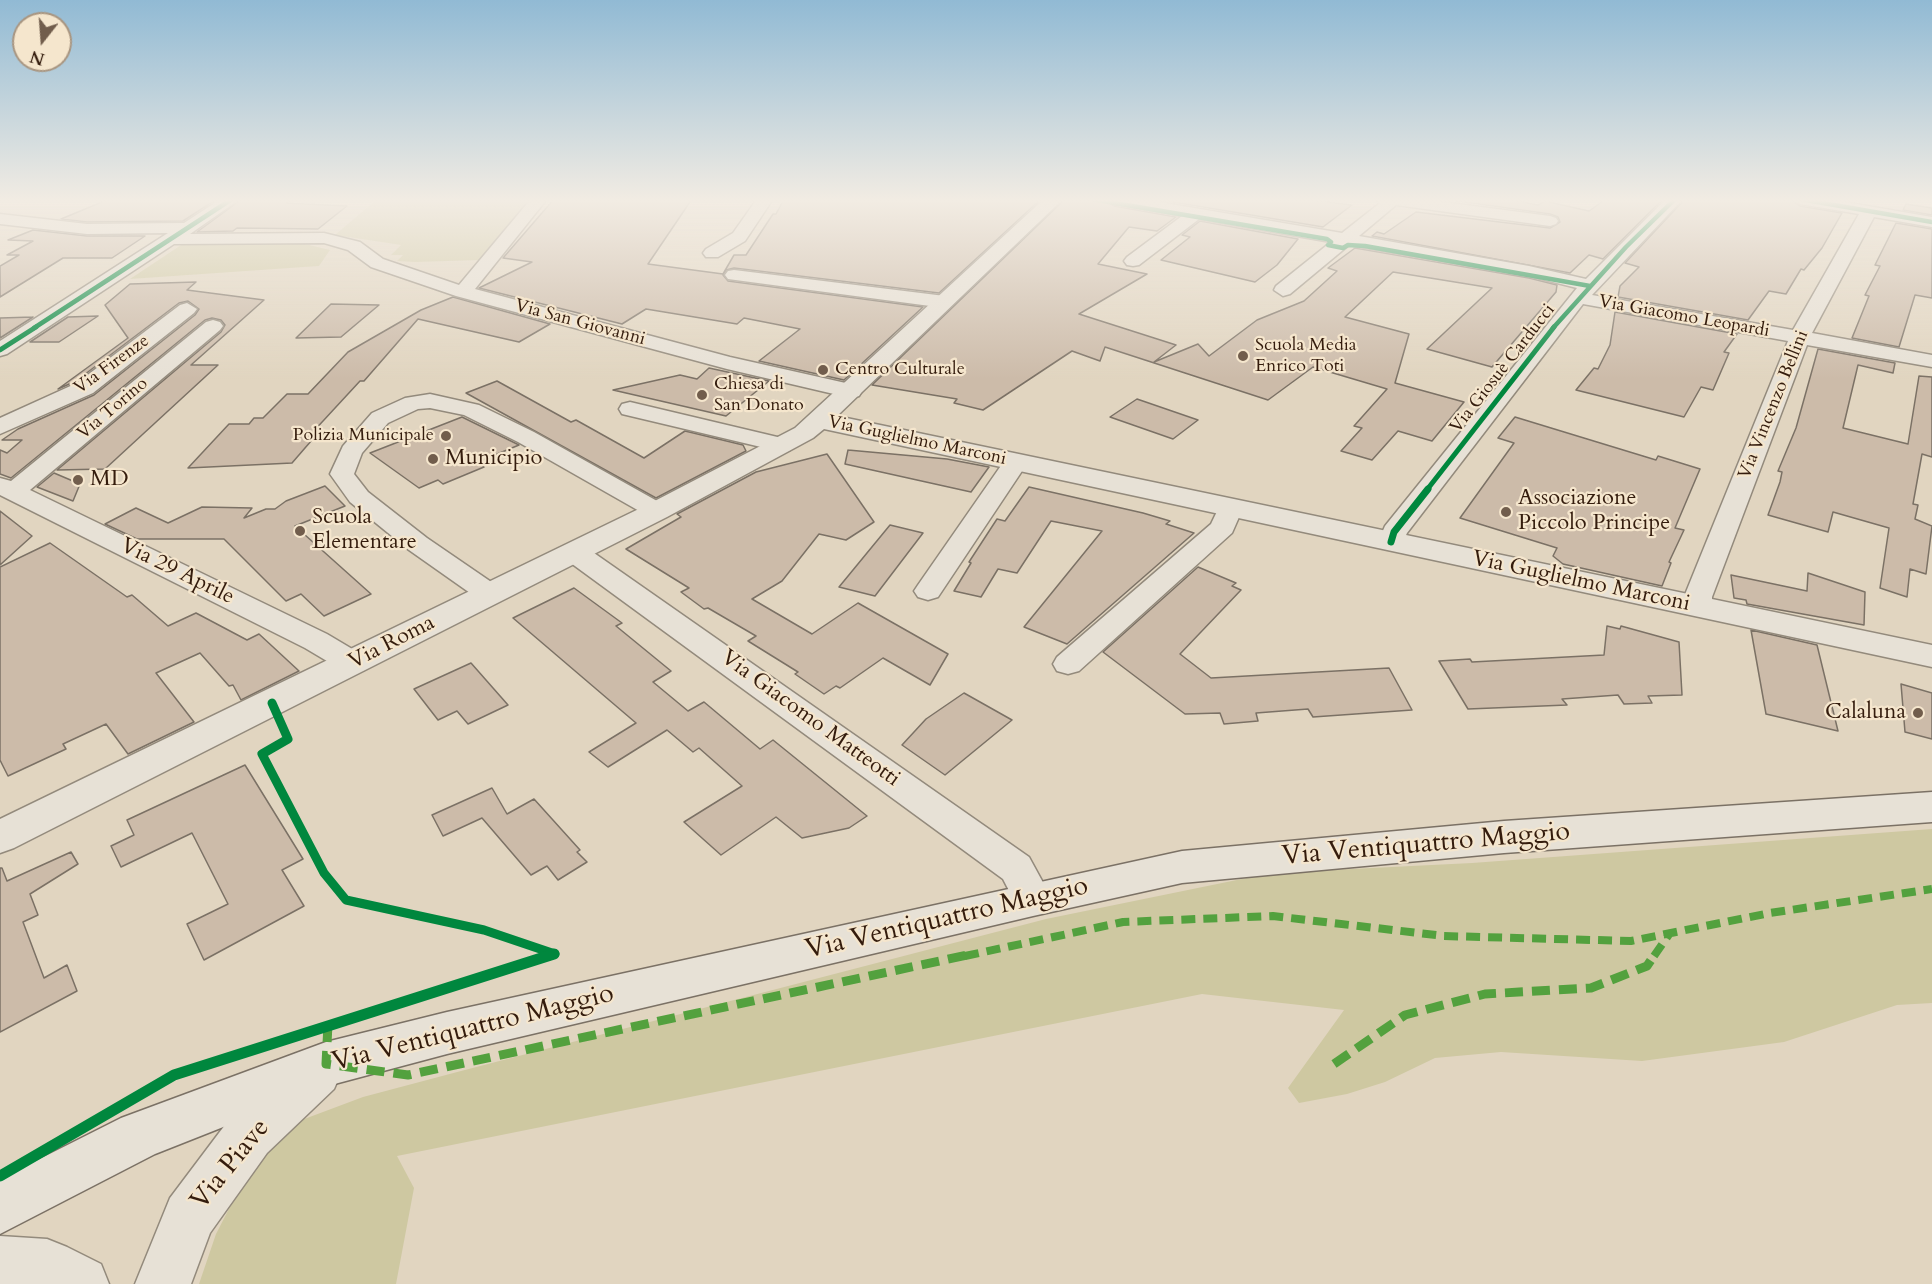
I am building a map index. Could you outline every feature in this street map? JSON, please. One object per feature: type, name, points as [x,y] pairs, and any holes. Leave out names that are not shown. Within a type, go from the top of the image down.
[{"type":"street","points":[[0,350],[140,259]]},
{"type":"street","name":"Via San Giovanni","points":[[371,259],[377,263],[463,292],[727,363],[851,391]]},
{"type":"street","points":[[463,292],[490,259]]},
{"type":"street","name":"Via Roma","points":[[0,837],[657,511],[782,445],[819,420],[991,259]]},
{"type":"street","points":[[1283,290],[1321,259]]},
{"type":"street","name":"Via Giacomo Leopardi","points":[[1461,259],[1528,271],[1584,292],[1799,338],[1932,361]]},
{"type":"street","name":"Via Giosuè Carducci","points":[[1391,542],[1394,532],[1584,292],[1616,259]]},
{"type":"street","name":"Via Vincenzo Bellini","points":[[1698,607],[1698,597],[1799,338],[1837,259]]},
{"type":"street","points":[[734,275],[945,302]]},
{"type":"street","name":"Via Firenze","points":[[0,427],[85,388],[187,309]]},
{"type":"street","name":"Via Torino","points":[[7,488],[213,326]]},
{"type":"street","points":[[490,594],[418,544],[359,497],[342,474],[351,452],[380,418],[413,403],[430,401],[471,410],[526,437],[657,511]]},
{"type":"street","points":[[630,409],[782,445]]},
{"type":"street","name":"Via Guglielmo Marconi","points":[[819,420],[1932,656]]},
{"type":"street","name":"Via Guglielmo Marconi","points":[[928,591],[1016,462]]},
{"type":"street","name":"Via 29 Aprile","points":[[7,488],[316,641],[353,663]]},
{"type":"street","points":[[1068,664],[1222,527],[1230,508]]},
{"type":"street","name":"Via Giacomo Matteotti","points":[[574,552],[1016,868],[1033,899]]},
{"type":"street","name":"Via Ventiquattro Maggio","points":[[0,1207],[139,1136],[327,1064],[470,1028],[1182,867],[1504,837],[1932,807]]},
{"type":"street","name":"Via Piave","points":[[163,1284],[189,1217],[249,1135],[327,1064]]},
{"type":"street","points":[[0,1264],[47,1267],[81,1284]]},
{"type":"shaded area","points":[[160,259],[324,259],[319,266],[130,279]]},
{"type":"shaded area","points":[[399,259],[482,259],[415,262],[397,261]]},
{"type":"shaded area","points":[[1932,829],[1932,1003],[1897,1005],[1784,1042],[1642,1061],[1501,1052],[1435,1058],[1385,1082],[1347,1094],[1299,1103],[1288,1088],[1344,1010],[1202,994],[397,1156],[414,1188],[396,1284],[199,1284],[216,1234],[233,1201],[283,1127],[363,1097],[461,1071],[1046,919],[1271,873],[1472,863]]},
{"type":"building","points":[[12,259],[62,259],[0,297],[0,266]]},
{"type":"building","points":[[510,259],[651,259],[648,264],[723,274],[732,259],[976,259],[939,293],[734,268],[726,270],[723,275],[728,281],[923,307],[844,380],[759,361],[800,329],[744,318],[737,324],[646,309],[622,324],[479,288],[532,262]]},
{"type":"building","points":[[1003,259],[1102,259],[1098,264],[1147,274],[1079,314],[1176,345],[1154,362],[1198,344],[1209,356],[1257,320],[1304,301],[1337,271],[1328,268],[1340,259],[1418,259],[1557,285],[1556,292],[1492,367],[1427,349],[1492,288],[1393,272],[1345,317],[1409,334],[1395,383],[1464,402],[1432,441],[1398,431],[1372,460],[1341,451],[1362,428],[1354,426],[1387,389],[1313,367],[1268,400],[1105,347],[1100,361],[1072,351],[983,410],[954,403],[957,399],[872,385]]},
{"type":"building","points":[[1162,259],[1282,259],[1255,282]]},
{"type":"building","points":[[1495,259],[1585,259],[1570,273]]},
{"type":"building","points":[[1629,259],[1813,259],[1804,270],[1801,269],[1786,294],[1769,291],[1748,320],[1618,297],[1620,286],[1639,267],[1625,263]]},
{"type":"building","points":[[1878,259],[1932,259],[1932,298],[1915,295],[1899,347],[1852,338],[1869,296],[1865,295],[1880,266],[1875,265]]},
{"type":"building","points":[[196,282],[187,290],[264,300],[191,365],[218,365],[105,469],[57,470],[221,332],[225,325],[221,320],[212,318],[205,320],[11,478],[0,474],[0,450],[7,453],[22,440],[2,440],[18,429],[94,395],[195,315],[199,309],[188,301],[179,303],[76,381],[58,389],[128,338],[105,305],[130,284]]},
{"type":"building","points":[[453,297],[550,324],[519,342],[418,319],[364,381],[360,381],[311,434],[318,433],[292,463],[188,468],[229,424],[249,424],[254,418],[263,418],[287,394],[308,394],[348,352],[421,310]]},
{"type":"building","points":[[331,304],[379,305],[341,337],[296,338]]},
{"type":"building","points":[[1615,312],[1737,334],[1724,352],[1729,353],[1713,390],[1701,387],[1684,417],[1576,390],[1594,368],[1598,369],[1610,345]]},
{"type":"building","points":[[98,316],[59,342],[30,342],[68,317]]},
{"type":"building","points":[[33,317],[0,338],[0,318]]},
{"type":"building","points":[[1818,349],[1895,363],[1893,373],[1858,365],[1843,428],[1908,444],[1919,376],[1932,377],[1932,457],[1922,454],[1913,504],[1918,505],[1915,519],[1932,526],[1926,574],[1910,569],[1907,597],[1880,588],[1889,528],[1833,512],[1828,532],[1768,515],[1780,482],[1782,472],[1778,471],[1796,428]]},
{"type":"building","name":"Chiesa di San Donato","points":[[709,368],[769,381],[726,416],[613,390],[680,375],[697,379]]},
{"type":"building","points":[[497,381],[571,422],[576,420],[644,458],[685,431],[743,445],[746,451],[656,498],[466,393]]},
{"type":"building","points":[[1137,399],[1198,420],[1173,439],[1110,417]]},
{"type":"building","name":"Municipio","points":[[462,417],[519,445],[478,462],[484,467],[443,484],[438,480],[419,488],[370,453]]},
{"type":"building","points":[[1515,417],[1656,460],[1658,456],[1700,469],[1675,528],[1684,530],[1669,562],[1671,563],[1662,586],[1563,564],[1553,556],[1557,548],[1460,518],[1514,443],[1498,438]]},
{"type":"building","points":[[848,450],[947,459],[989,467],[971,492],[845,464]]},
{"type":"building","points":[[827,454],[874,522],[846,540],[819,534],[782,581],[752,599],[812,634],[858,603],[948,654],[930,685],[883,658],[840,688],[836,686],[824,694],[795,674],[798,672],[748,641],[756,636],[708,608],[704,609],[681,592],[689,588],[626,549],[681,517],[677,514],[756,472]]},
{"type":"building","points":[[54,473],[80,484],[73,501],[37,487]]},
{"type":"building","points":[[325,486],[345,506],[295,526],[371,594],[324,616],[301,594],[286,601],[224,539],[137,539],[105,524],[136,508],[168,523],[202,507],[252,508],[244,518],[266,509],[275,509],[286,501]]},
{"type":"building","points":[[1029,487],[1143,513],[1170,521],[1166,524],[1194,533],[1067,644],[1024,627],[1102,531],[1051,521],[1017,573],[998,569],[981,597],[954,591],[971,563],[969,562],[997,519],[1005,521]]},
{"type":"building","points":[[0,511],[32,536],[0,565]]},
{"type":"building","points":[[890,525],[923,533],[875,596],[839,587]]},
{"type":"building","points":[[50,543],[127,597],[132,595],[168,626],[196,613],[247,640],[259,634],[299,671],[241,700],[233,685],[229,686],[200,653],[156,673],[194,722],[128,754],[106,724],[63,744],[66,749],[8,776],[0,760],[0,567]]},
{"type":"building","points":[[1198,567],[1236,583],[1232,586],[1241,590],[1180,654],[1211,678],[1389,668],[1412,710],[1313,717],[1308,709],[1256,713],[1258,721],[1224,724],[1220,713],[1185,714],[1103,652]]},
{"type":"building","points":[[1808,573],[1865,592],[1864,625],[1747,604],[1746,600],[1734,598],[1731,575],[1807,591]]},
{"type":"building","points":[[574,588],[622,623],[616,626],[671,671],[653,682],[688,711],[704,702],[760,749],[773,740],[867,816],[849,828],[802,838],[776,817],[721,855],[684,822],[742,786],[699,748],[693,752],[667,730],[608,767],[589,752],[636,723],[513,618]]},
{"type":"building","points":[[1607,626],[1620,629],[1621,626],[1679,642],[1682,695],[1648,696],[1652,703],[1624,704],[1618,695],[1562,699],[1567,705],[1468,709],[1439,661],[1470,659],[1472,662],[1604,655]]},
{"type":"building","points":[[1751,630],[1817,645],[1838,731],[1766,714]]},
{"type":"building","points":[[471,663],[508,705],[468,724],[457,711],[438,720],[414,689]]},
{"type":"building","name":"Calaluna","points":[[1901,684],[1932,693],[1932,739],[1905,732]]},
{"type":"building","points":[[964,693],[1012,720],[945,775],[902,745],[926,719]]},
{"type":"building","points":[[245,765],[303,859],[282,870],[304,906],[204,960],[187,924],[228,904],[192,833],[121,867],[111,846],[134,835],[127,820]]},
{"type":"building","points":[[492,788],[507,814],[534,799],[580,850],[577,852],[587,862],[558,880],[547,866],[531,875],[482,818],[443,836],[432,815]]},
{"type":"building","points":[[71,852],[78,864],[30,894],[38,915],[23,922],[44,978],[67,965],[77,991],[0,1032],[0,868],[7,881]]},
{"type":"marked path","points":[[328,1024],[326,1064],[408,1075],[1123,922],[1273,916],[1444,936],[1631,941],[1770,913],[1932,889]]},
{"type":"marked path","points":[[1334,1064],[1405,1015],[1485,994],[1591,988],[1647,966],[1670,933]]},
{"type":"cycle path","points":[[0,350],[140,259]]},
{"type":"cycle path","points":[[1438,259],[1590,286]]},
{"type":"cycle path","points":[[1391,542],[1394,532],[1565,313],[1615,259]]},
{"type":"cycle path","points":[[0,1176],[174,1075],[555,954],[484,930],[346,900],[324,873],[262,754],[288,739],[272,703]]},
{"type":"place","name":"Scuola Media Enrico Toti","points":[[1243,356]]},
{"type":"place","name":"Centro Culturale","points":[[823,370]]},
{"type":"place","name":"Chiesa di San Donato","points":[[702,395]]},
{"type":"place","name":"Polizia Municipale","points":[[446,436]]},
{"type":"place","name":"Municipio","points":[[433,459]]},
{"type":"place","name":"MD","points":[[78,480]]},
{"type":"place","name":"Associazione Piccolo Principe","points":[[1506,512]]},
{"type":"place","name":"Scuola Elementare","points":[[300,531]]},
{"type":"place","name":"Calaluna","points":[[1918,713]]}]
